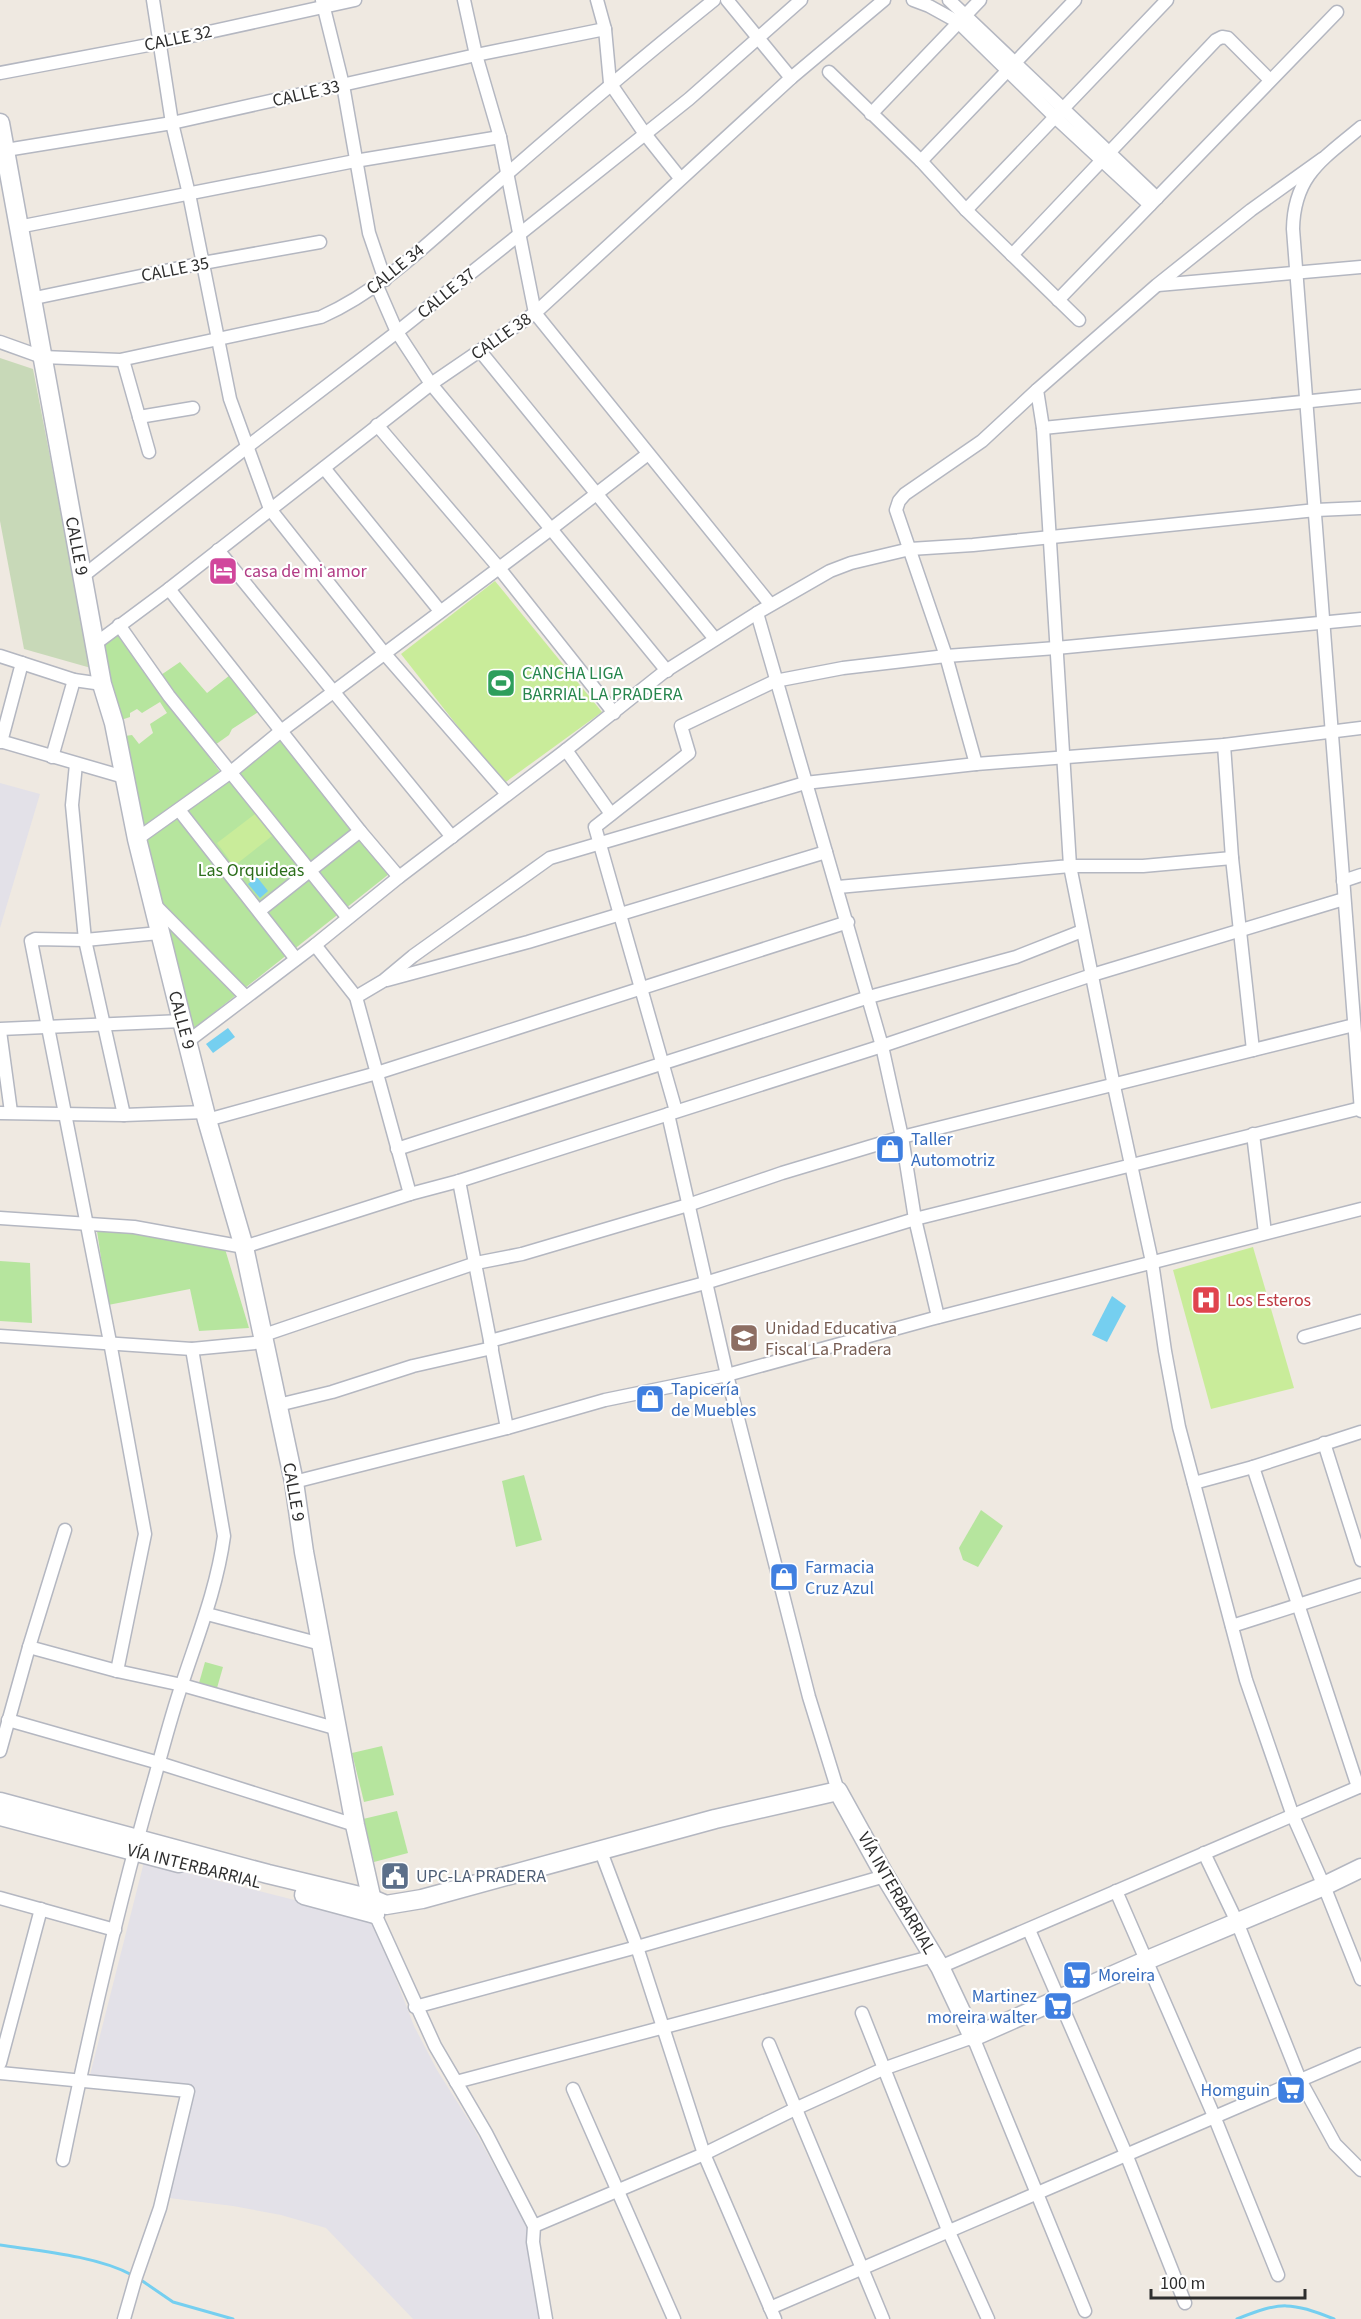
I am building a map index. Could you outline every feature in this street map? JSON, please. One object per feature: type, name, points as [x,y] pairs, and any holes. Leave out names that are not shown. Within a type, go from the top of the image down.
[{"type":"street","points":[[153,0],[172,123],[220,339],[230,399],[270,509],[384,653],[507,794]]},
{"type":"street","name":"CALLE 32","points":[[0,73],[159,43],[322,3],[355,0]]},
{"type":"street","points":[[464,0],[500,137],[535,313],[770,604]]},
{"type":"street","points":[[597,0],[604,29],[610,83],[645,134],[680,178]]},
{"type":"street","name":"CALLE 34","points":[[0,342],[42,357],[123,360],[321,317],[342,308],[381,283],[610,83],[714,0]]},
{"type":"street","points":[[727,0],[791,78]]},
{"type":"street","name":"CALLE 37","points":[[83,576],[397,332],[645,134],[801,0]]},
{"type":"street","name":"CALLE 38","points":[[95,644],[431,384],[535,313],[791,78],[884,0]]},
{"type":"street","points":[[913,0],[962,19]]},
{"type":"street","points":[[949,0],[962,19],[1154,201]]},
{"type":"street","points":[[871,114],[980,0]]},
{"type":"street","points":[[921,161],[1075,0]]},
{"type":"street","points":[[966,210],[1167,0]]},
{"type":"street","points":[[322,3],[343,85],[369,233],[381,283],[397,332],[431,384],[667,671]]},
{"type":"street","points":[[1058,300],[1336,12]]},
{"type":"street","name":"CALLE 33","points":[[6,150],[172,123],[604,29]]},
{"type":"street","points":[[1012,255],[1216,40],[1228,38],[1270,80]]},
{"type":"street","points":[[829,72],[1079,320]]},
{"type":"street","name":"CALLE 9","points":[[0,123],[30,299],[102,684],[114,723],[137,839],[159,933],[206,1116],[244,1247],[294,1482],[304,1552],[355,1825],[377,1906]]},
{"type":"street","points":[[976,764],[946,656],[910,549],[897,519],[896,510],[899,501],[905,494],[982,441],[1157,285],[1361,127]]},
{"type":"street","points":[[18,227],[355,161],[500,137]]},
{"type":"street","points":[[278,1405],[316,1397],[413,1366],[705,1283],[915,1219],[1361,1109],[1358,1043],[1354,1025],[1355,962],[1344,899],[1316,510],[1293,241],[1295,202],[1301,187],[1322,159]]},
{"type":"street","name":"CALLE 35","points":[[30,299],[203,263],[320,242]]},
{"type":"street","points":[[1157,285],[1361,267]]},
{"type":"street","points":[[480,351],[715,639]]},
{"type":"street","points":[[123,360],[148,452]]},
{"type":"street","points":[[1037,390],[1042,428],[1070,866],[1152,1262],[1179,1427],[1246,1680],[1293,1816],[1361,1979]]},
{"type":"street","points":[[1042,428],[1361,396]]},
{"type":"street","points":[[139,417],[193,408]]},
{"type":"street","points":[[377,425],[499,568],[614,713]]},
{"type":"street","points":[[137,839],[231,772],[281,731],[551,530],[648,454]]},
{"type":"street","points":[[324,468],[440,611]]},
{"type":"street","points":[[187,1041],[315,945],[399,877],[667,671],[770,604],[830,571],[851,563],[910,549],[1316,510],[1361,508]]},
{"type":"street","points":[[218,550],[452,837]]},
{"type":"street","points":[[169,589],[399,877]]},
{"type":"street","points":[[757,613],[882,1046],[902,1137],[915,1219],[939,1317]]},
{"type":"street","points":[[838,1791],[809,1697],[727,1375],[688,1205],[663,1065],[595,827],[689,753],[681,726],[775,681],[843,668],[946,656],[1056,648],[1361,619]]},
{"type":"street","points":[[119,625],[169,696],[348,918]]},
{"type":"street","points":[[0,656],[74,680],[102,684]]},
{"type":"street","points":[[22,663],[0,742],[124,777]]},
{"type":"street","points":[[52,757],[74,680]]},
{"type":"street","points":[[356,997],[383,981],[413,956],[550,858],[805,783],[976,764],[1224,745],[1361,728]]},
{"type":"street","points":[[1224,745],[1232,858],[1253,1050]]},
{"type":"street","points":[[566,750],[611,814]]},
{"type":"street","points":[[76,764],[72,805],[85,940],[124,1115]]},
{"type":"street","points":[[179,810],[296,959]]},
{"type":"street","points":[[259,911],[360,831]]},
{"type":"street","points":[[383,981],[528,942],[826,852]]},
{"type":"street","points":[[838,888],[1070,866],[1143,866],[1232,858]]},
{"type":"street","points":[[1343,880],[1361,875]]},
{"type":"street","points":[[0,1218],[134,1227],[244,1247],[882,1046],[1092,975],[1344,899]]},
{"type":"street","points":[[151,901],[246,997]]},
{"type":"street","points":[[182,1021],[0,1030],[5,1113],[206,1116],[377,1073],[848,922]]},
{"type":"street","points":[[398,1149],[869,997],[1016,957],[1082,931]]},
{"type":"street","points":[[117,1671],[145,1534],[110,1342],[31,941],[35,939],[85,940],[159,933]]},
{"type":"street","points":[[315,945],[356,997],[410,1194]]},
{"type":"street","points":[[0,1336],[192,1349],[264,1338],[476,1263],[522,1254],[688,1205],[782,1173],[902,1137],[1354,1025]]},
{"type":"street","points":[[1253,1134],[1265,1233]]},
{"type":"street","points":[[459,1181],[507,1428]]},
{"type":"street","points":[[294,1482],[507,1428],[605,1400],[727,1375],[939,1317],[1361,1209]]},
{"type":"street","points":[[1304,1337],[1361,1321]]},
{"type":"street","points":[[63,2160],[79,2080],[135,1845],[182,1685],[207,1614],[224,1536],[192,1349]]},
{"type":"street","points":[[1194,1483],[1253,1467],[1361,1432]]},
{"type":"street","points":[[1324,1443],[1361,1560]]},
{"type":"street","points":[[456,2082],[937,1961],[1029,1930],[1360,1786],[1253,1467]]},
{"type":"street","points":[[0,1751],[65,1530]]},
{"type":"street","points":[[1232,1626],[1361,1585]]},
{"type":"street","points":[[207,1614],[321,1644]]},
{"type":"street","points":[[29,1647],[117,1671],[182,1685],[338,1729]]},
{"type":"street","points":[[8,1720],[159,1763],[355,1825]]},
{"type":"street","name":"VÍA INTERBARRIAL","points":[[0,1816],[135,1845],[377,1906],[422,1899],[714,1819],[838,1791],[885,1876],[937,1961],[973,2037]]},
{"type":"street","name":"VÍA INTERBARRIAL","points":[[0,1802],[135,1845]]},
{"type":"street","points":[[600,1849],[637,1947],[704,2154],[773,2314],[862,2267],[1361,2054]]},
{"type":"street","points":[[1204,1853],[1237,1922],[1300,2080],[1335,2144],[1361,2170]]},
{"type":"street","points":[[534,2226],[704,2154],[883,2069],[973,2037],[1361,1868]]},
{"type":"street","points":[[415,2007],[637,1947],[885,1876]]},
{"type":"street","points":[[1116,1891],[1214,2116],[1278,2274]]},
{"type":"street","points":[[0,1898],[115,1930]]},
{"type":"street","points":[[377,1906],[415,2007],[486,2133],[534,2226],[533,2241],[546,2319]]},
{"type":"street","points":[[0,2063],[40,1910]]},
{"type":"street","points":[[1029,1930],[1126,2154],[1185,2303]]},
{"type":"street","points":[[862,2013],[948,2230],[988,2319]]},
{"type":"street","points":[[973,2037],[1085,2311]]},
{"type":"street","points":[[769,2044],[883,2319]]},
{"type":"street","points":[[0,2073],[188,2091],[160,2208],[124,2319]]},
{"type":"street","points":[[573,2089],[674,2319]]},
{"type":"shaded area","points":[[0,783],[40,794],[0,928]]},
{"type":"shaded area","points":[[144,1862],[370,1919],[376,1927],[414,2026],[437,2070],[473,2127],[528,2229],[541,2319],[413,2319],[326,2228],[281,2215],[169,2198],[193,2086],[90,2075]]},
{"type":"green space","points":[[0,358],[33,369],[91,668],[24,649],[0,521]]},
{"type":"green space","name":"CANCHA LIGA BARRIAL LA PRADERA","points":[[495,581],[602,712],[503,784],[401,654]]},
{"type":"green space","points":[[116,629],[223,776],[140,836],[96,647]],"holes":[[[160,702],[167,713],[150,724],[153,733],[139,744],[132,735],[125,736],[121,720],[130,717],[130,713],[137,709],[142,713]]]},
{"type":"green space","points":[[180,662],[207,693],[234,672],[263,709],[232,729],[229,735],[215,745],[158,677]]},
{"type":"green space","name":"Las Orquideas","points":[[279,737],[389,874],[192,1030],[145,839]]},
{"type":"green space","points":[[255,814],[272,836],[234,866],[217,843]]},
{"type":"green space","points":[[97,1231],[140,1234],[225,1249],[249,1328],[199,1331],[190,1289],[108,1305]]},
{"type":"green space","points":[[1253,1247],[1294,1388],[1211,1409],[1173,1270]]},
{"type":"green space","points":[[0,1261],[30,1263],[32,1323],[0,1321]]},
{"type":"green space","points":[[524,1475],[542,1540],[516,1547],[502,1481]]},
{"type":"green space","points":[[981,1510],[1003,1526],[978,1567],[963,1560],[959,1548]]},
{"type":"green space","points":[[205,1662],[223,1667],[217,1688],[199,1683]]},
{"type":"green space","points":[[382,1746],[394,1795],[364,1802],[352,1753]]},
{"type":"green space","points":[[397,1811],[408,1853],[374,1862],[363,1819]]},
{"type":"water","points":[[257,877],[268,891],[260,898],[248,884]]},
{"type":"water","points":[[228,1028],[235,1037],[213,1053],[206,1044]]},
{"type":"water","points":[[1112,1296],[1126,1306],[1107,1342],[1092,1335]]},
{"type":"waterway","points":[[0,2245],[85,2259],[132,2275]]},
{"type":"waterway","points":[[138,2278],[173,2302],[233,2319]]},
{"type":"waterway","points":[[1237,2319],[1265,2309],[1286,2306],[1307,2309],[1334,2319]]},
{"type":"place","name":"casa de mi amor","points":[[223,571]]},
{"type":"place","name":"CANCHA LIGA BARRIAL LA PRADERA","points":[[501,683]]},
{"type":"place","name":"Taller Automotriz","points":[[890,1149]]},
{"type":"place","name":"Los Esteros","points":[[1206,1300]]},
{"type":"place","name":"Unidad Educativa Fiscal La Pradera","points":[[744,1338]]},
{"type":"place","name":"Tapicería de Muebles","points":[[650,1399]]},
{"type":"place","name":"Farmacia Cruz Azul","points":[[784,1577]]},
{"type":"place","name":"UPC-LA PRADERA","points":[[395,1876]]},
{"type":"place","name":"Moreira","points":[[1077,1975]]},
{"type":"place","name":"Martinez moreira walter","points":[[1058,2006]]},
{"type":"place","name":"Homguin","points":[[1291,2090]]}]
